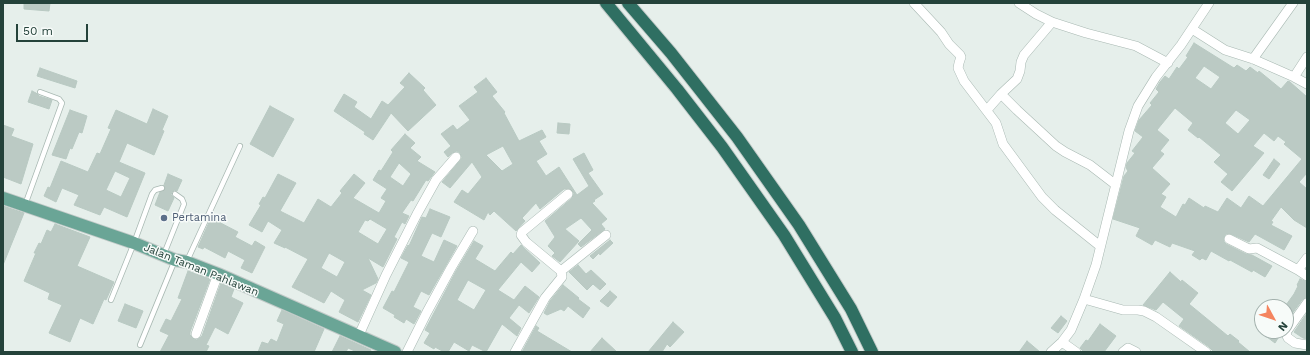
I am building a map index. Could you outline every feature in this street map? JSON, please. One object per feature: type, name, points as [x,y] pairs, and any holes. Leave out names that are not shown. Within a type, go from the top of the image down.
[{"type":"highway","points":[[606,3],[677,89],[736,166],[784,235],[835,318],[852,352]]},
{"type":"highway","points":[[628,3],[736,137],[799,225],[851,309],[872,352]]},
{"type":"main road","name":"Jalan Taman Pahlawan","points":[[3,198],[134,243],[218,274],[394,352]]},
{"type":"street","points":[[914,3],[941,32],[949,44],[960,54],[961,57],[958,63],[958,68],[964,81],[988,110],[996,123],[1003,144],[1042,197],[1055,210],[1100,246]]},
{"type":"street","points":[[1019,3],[1052,22],[1086,33],[1136,46],[1168,63]]},
{"type":"street","points":[[1052,352],[1062,342],[1070,330],[1084,299],[1100,246],[1129,131],[1138,106],[1156,77],[1192,30],[1209,3]]},
{"type":"street","points":[[1253,59],[1292,3]]},
{"type":"street","points":[[988,110],[1001,94],[1017,79],[1024,55],[1052,22]]},
{"type":"street","points":[[1192,30],[1225,50],[1253,59],[1307,84]]},
{"type":"street","points":[[1294,77],[1307,57]]},
{"type":"street","points":[[1001,94],[1056,146],[1090,165],[1116,185]]},
{"type":"street","points":[[359,336],[386,275],[417,214],[436,180],[456,157]]},
{"type":"street","points":[[515,352],[545,298],[562,277],[561,271],[526,242],[521,235],[522,232],[568,194]]},
{"type":"street","points":[[407,352],[426,312],[473,230]]},
{"type":"street","points":[[561,271],[606,235]]},
{"type":"street","points":[[1229,239],[1248,249],[1257,248],[1307,276]]},
{"type":"street","points":[[1298,270],[1307,258]]},
{"type":"street","points":[[196,334],[218,274]]},
{"type":"street","points":[[1084,299],[1123,310],[1144,311],[1156,317],[1206,352]]},
{"type":"street","points":[[1307,303],[1286,334],[1288,338],[1295,343],[1307,345]]},
{"type":"street","points":[[1062,342],[1076,352]]},
{"type":"street","points":[[1123,352],[1128,348],[1136,352]]},
{"type":"lane","points":[[25,205],[62,103],[59,100],[40,92]]},
{"type":"lane","points":[[140,345],[240,146]]},
{"type":"lane","points":[[111,300],[152,194],[155,190],[162,188]]},
{"type":"lane","points":[[164,254],[184,204],[182,199],[175,194]]},
{"type":"building","points":[[24,3],[50,3],[49,11],[24,9]]},
{"type":"building","points":[[1194,43],[1234,68],[1237,65],[1246,71],[1250,67],[1258,73],[1259,71],[1281,89],[1288,81],[1307,97],[1307,173],[1299,182],[1307,189],[1307,228],[1294,220],[1281,207],[1271,221],[1273,222],[1271,225],[1292,236],[1284,250],[1255,234],[1249,242],[1231,234],[1226,234],[1224,237],[1224,242],[1226,244],[1246,254],[1252,255],[1272,266],[1265,277],[1253,270],[1252,272],[1230,260],[1229,261],[1211,251],[1206,260],[1202,258],[1200,260],[1192,255],[1195,251],[1172,243],[1170,247],[1155,240],[1152,245],[1136,236],[1140,228],[1113,219],[1124,176],[1128,171],[1126,168],[1127,163],[1135,153],[1132,151],[1143,137],[1135,131],[1139,120],[1152,105],[1150,103],[1159,92],[1156,89],[1160,82],[1165,76],[1169,79],[1177,67],[1179,69],[1188,57],[1186,56]],"holes":[[[1204,66],[1220,77],[1211,89],[1195,78]],[[1175,108],[1193,123],[1188,130],[1221,155],[1214,162],[1228,174],[1221,182],[1232,191],[1264,153],[1253,146],[1264,133],[1274,141],[1278,136],[1286,142],[1284,144],[1302,159],[1263,206],[1249,196],[1241,208],[1227,198],[1218,212],[1205,206],[1204,208],[1189,198],[1185,205],[1183,204],[1176,217],[1160,207],[1166,197],[1161,194],[1170,184],[1152,168],[1164,154],[1160,151],[1169,140],[1157,130]],[[1236,110],[1250,120],[1238,134],[1225,123]]]},
{"type":"building","points":[[40,68],[77,81],[75,88],[37,76]]},
{"type":"building","points":[[409,73],[425,88],[423,90],[436,105],[408,131],[391,113],[373,140],[364,134],[365,132],[334,111],[344,94],[357,102],[354,107],[371,119],[382,101],[388,105],[405,87],[400,83]]},
{"type":"building","points":[[486,78],[497,92],[492,96],[505,112],[504,113],[519,141],[542,130],[546,137],[539,141],[547,154],[536,161],[546,176],[559,167],[577,195],[589,186],[573,159],[584,153],[593,170],[588,173],[603,194],[592,203],[607,219],[601,224],[605,229],[581,247],[578,244],[592,230],[581,218],[565,229],[579,241],[560,262],[552,256],[555,253],[548,246],[555,237],[545,221],[572,198],[574,193],[570,189],[564,189],[540,209],[536,203],[522,218],[525,221],[516,231],[494,211],[490,215],[488,212],[484,220],[454,202],[462,190],[468,194],[482,177],[472,162],[450,188],[442,182],[462,158],[460,153],[457,151],[448,157],[444,152],[451,146],[441,134],[453,125],[457,130],[470,120],[459,106],[478,92],[474,87]],"holes":[[[503,146],[513,164],[502,171],[486,155]]]},
{"type":"building","points":[[32,91],[39,96],[52,100],[49,109],[28,102]]},
{"type":"building","points":[[270,106],[294,119],[273,157],[250,144]]},
{"type":"building","points":[[153,109],[168,116],[162,130],[164,131],[154,155],[127,143],[119,162],[145,173],[127,217],[104,207],[100,215],[74,205],[79,195],[62,188],[56,202],[44,196],[48,187],[50,188],[61,161],[88,172],[97,153],[100,154],[111,129],[108,128],[116,110],[147,124]],"holes":[[[115,171],[130,178],[121,197],[106,190]]]},
{"type":"building","points":[[70,110],[87,116],[82,133],[79,132],[66,159],[52,155]]},
{"type":"building","points":[[558,123],[570,124],[569,134],[557,133]]},
{"type":"building","points":[[3,125],[14,129],[11,136],[33,144],[21,184],[3,177]]},
{"type":"building","points":[[405,134],[415,143],[410,148],[421,157],[417,161],[435,172],[428,181],[426,180],[413,201],[411,200],[402,213],[409,216],[405,224],[402,222],[394,237],[397,239],[383,267],[368,258],[378,279],[376,283],[362,290],[371,295],[358,322],[339,312],[345,300],[331,291],[324,303],[292,287],[308,259],[274,243],[282,230],[268,221],[262,232],[249,225],[261,205],[259,204],[263,197],[265,198],[278,174],[296,183],[280,211],[304,223],[318,199],[331,207],[342,193],[340,191],[354,174],[365,183],[353,198],[379,213],[386,201],[381,198],[387,189],[373,180],[379,170],[381,171],[393,152],[391,150]],"holes":[[[399,163],[411,174],[403,186],[390,177]],[[370,219],[387,229],[378,244],[358,232],[365,220],[368,221]],[[329,253],[345,262],[337,277],[321,268]]]},
{"type":"building","points":[[1274,159],[1280,164],[1269,179],[1263,175]]},
{"type":"building","points":[[168,174],[182,180],[177,191],[174,190],[172,192],[171,195],[174,198],[168,211],[155,205],[160,192],[165,189],[164,185]]},
{"type":"building","points":[[3,206],[24,213],[3,265]]},
{"type":"building","points":[[430,209],[450,217],[441,237],[432,233],[421,256],[434,262],[444,240],[457,246],[429,295],[421,291],[413,307],[421,311],[414,324],[406,319],[404,323],[394,317],[395,315],[383,308],[392,291],[394,292],[409,262],[401,258],[408,245],[409,246],[422,217],[426,218]]},
{"type":"building","points":[[211,218],[238,232],[235,237],[252,246],[255,241],[265,247],[252,273],[241,268],[245,260],[228,251],[225,258],[204,247],[203,249],[198,247]]},
{"type":"building","points":[[55,224],[90,237],[77,266],[114,282],[106,300],[104,299],[93,324],[80,318],[70,342],[49,333],[62,305],[48,299],[50,293],[24,281],[39,243],[41,244],[47,230],[51,232]]},
{"type":"building","points":[[610,240],[613,243],[600,255],[599,253],[593,259],[590,256]]},
{"type":"building","points":[[474,241],[483,246],[475,259],[495,271],[511,252],[513,254],[521,245],[540,263],[532,272],[521,262],[498,290],[514,300],[525,286],[539,297],[529,313],[519,305],[509,318],[521,328],[517,336],[502,324],[486,352],[472,345],[469,351],[454,342],[448,352],[444,352],[435,347],[434,349],[424,343],[430,333],[425,330],[456,271]],"holes":[[[468,280],[486,290],[474,310],[457,300]]]},
{"type":"building","points":[[578,265],[586,274],[591,270],[606,284],[600,290],[593,284],[587,290],[569,272]]},
{"type":"building","points":[[188,271],[210,279],[190,332],[190,335],[194,339],[197,340],[202,336],[221,283],[234,289],[231,297],[243,303],[228,334],[215,327],[206,345],[209,346],[206,352],[160,352],[169,335],[160,331],[166,319],[171,321],[182,299],[178,298]]},
{"type":"building","points":[[1170,272],[1181,282],[1182,280],[1198,293],[1189,304],[1228,336],[1230,334],[1239,341],[1238,342],[1250,352],[1214,352],[1179,326],[1184,319],[1163,302],[1156,310],[1143,305]]},
{"type":"building","points":[[1300,279],[1307,282],[1307,297],[1302,300],[1294,311],[1294,299],[1290,299],[1298,286],[1297,285]]},
{"type":"building","points":[[563,285],[590,308],[583,318],[568,306],[564,311],[561,309],[547,315],[544,313],[550,301]]},
{"type":"building","points":[[610,291],[617,297],[608,307],[600,301]]},
{"type":"building","points":[[125,304],[143,311],[136,328],[118,321]]},
{"type":"building","points":[[282,310],[324,329],[314,352],[258,352],[262,342],[268,344],[271,339],[277,342],[284,324],[277,321]]},
{"type":"building","points":[[1307,313],[1307,339],[1294,332]]},
{"type":"building","points":[[1061,316],[1067,321],[1058,333],[1051,328]]},
{"type":"building","points":[[673,322],[684,332],[670,347],[667,344],[662,352],[648,352]]},
{"type":"building","points":[[1100,324],[1116,336],[1104,352],[1084,352],[1080,348],[1086,340],[1088,341]]},
{"type":"building","points":[[536,326],[539,328],[537,331],[572,352],[522,352]]},
{"type":"building","points":[[340,336],[371,350],[370,352],[357,352],[348,348],[346,352],[332,352]]},
{"type":"building","points":[[602,338],[617,352],[590,352]]},
{"type":"building","points":[[1270,339],[1278,339],[1275,343]]},
{"type":"building","points":[[1027,341],[1040,352],[1019,352]]},
{"type":"place","name":"Pertamina","points":[[164,218]]}]
